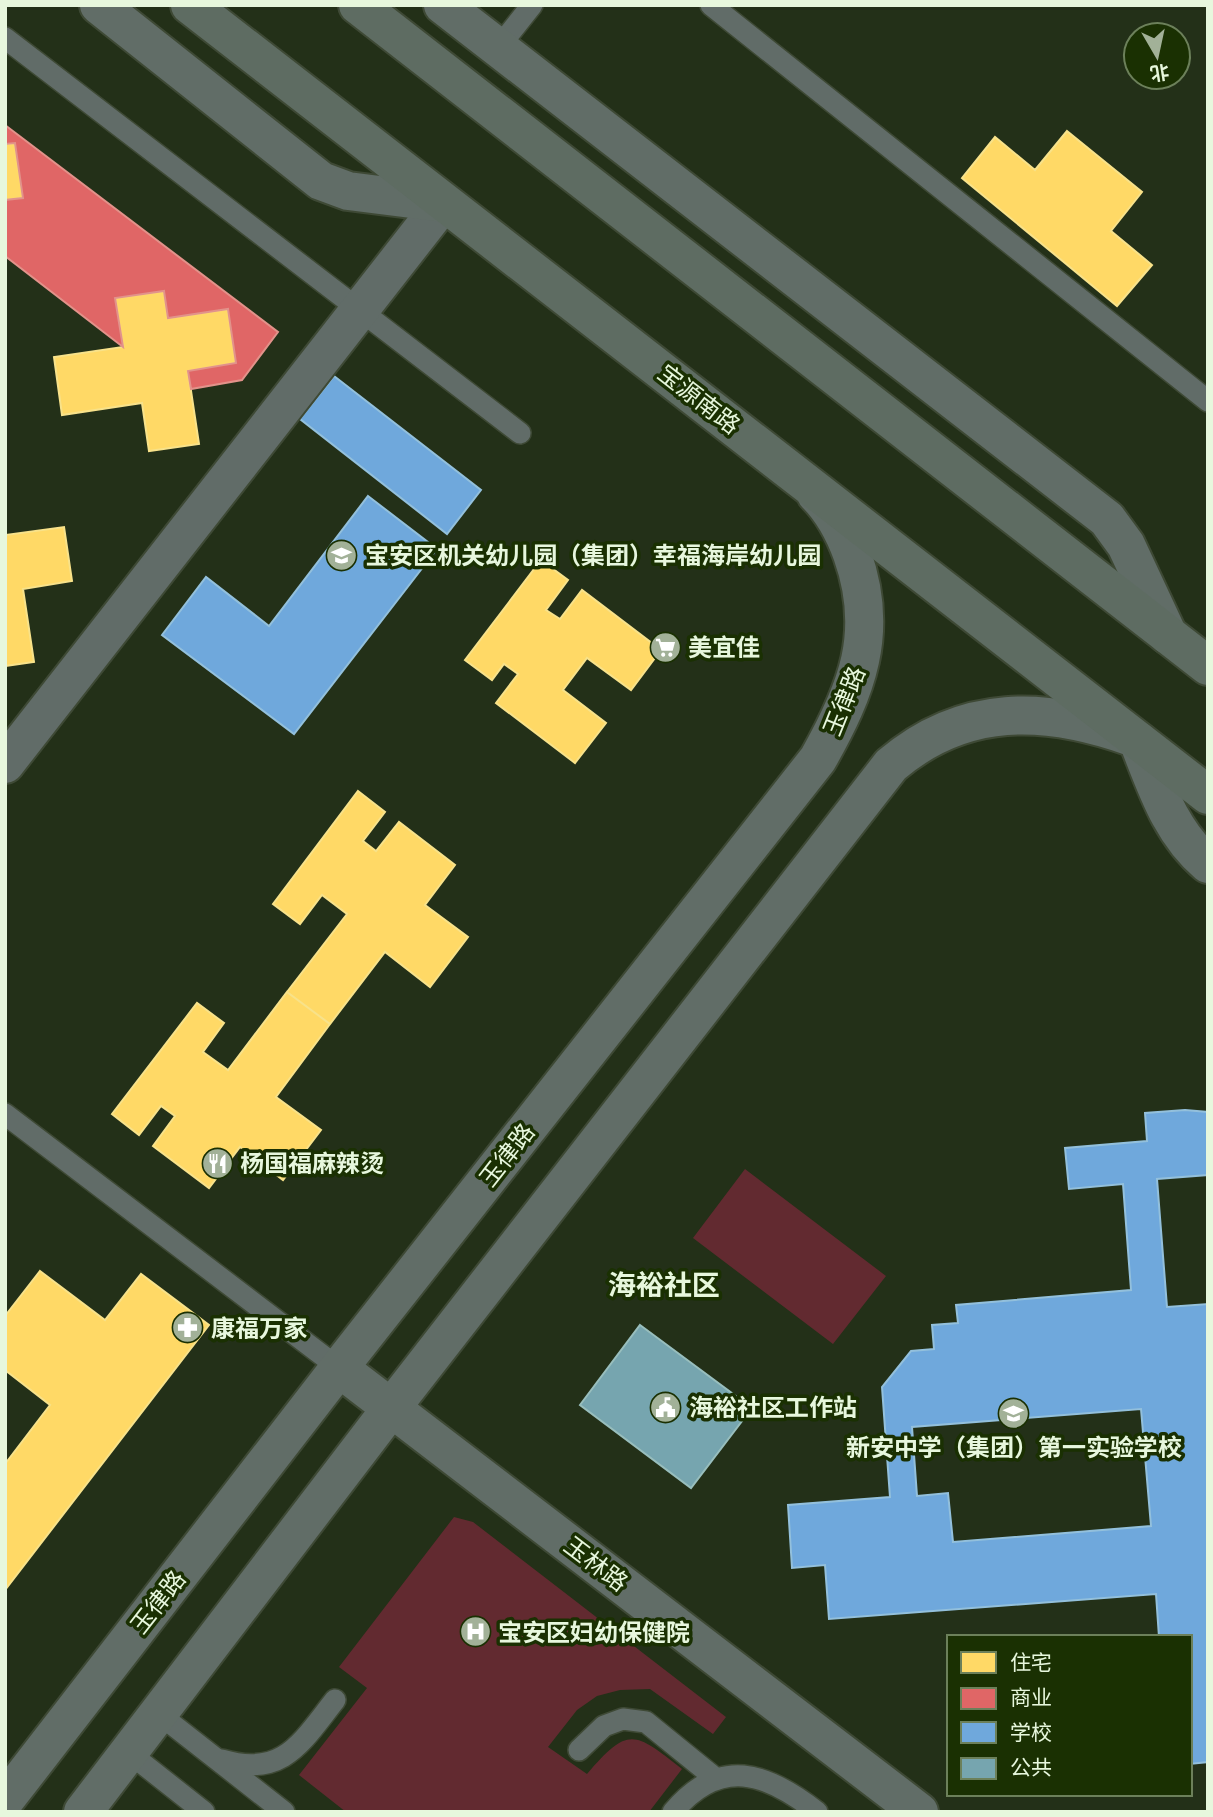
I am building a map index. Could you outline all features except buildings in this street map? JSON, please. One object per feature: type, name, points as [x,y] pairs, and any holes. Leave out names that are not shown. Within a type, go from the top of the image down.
[{"type":"main road","points":[[99,5],[321,181],[348,191],[443,203]]},
{"type":"main road","name":"宝源南路","points":[[190,5],[1208,795]]},
{"type":"main road","points":[[358,5],[1208,666]]},
{"type":"main road","points":[[443,5],[1107,519],[1126,545],[1168,635]]},
{"type":"main road","name":"玉律路","points":[[5,1800],[339,1368],[818,759],[846,707],[864,648],[866,620],[858,570],[839,524],[825,503],[796,476]]},
{"type":"main road","points":[[83,1812],[391,1407],[848,818],[891,765],[918,742],[951,726],[1014,716],[1077,720],[1135,739],[1164,808],[1190,846],[1208,864]]},
{"type":"main road","points":[[802,780],[816,774],[836,779],[849,793],[848,818]]},
{"type":"main road","name":"玉林路","points":[[339,1368],[919,1812]]},
{"type":"street","points":[[5,765],[443,203]]},
{"type":"lane","points":[[498,48],[532,5]]},
{"type":"lane","points":[[711,5],[1208,401]]},
{"type":"lane","points":[[5,38],[520,433]]},
{"type":"lane","points":[[5,1114],[339,1368]]},
{"type":"lane","points":[[215,1758],[247,1765],[265,1765],[282,1759],[296,1750],[335,1700]]},
{"type":"lane","points":[[159,1714],[284,1812]]},
{"type":"lane","points":[[579,1750],[604,1726],[623,1719],[646,1722],[715,1778]]},
{"type":"lane","points":[[128,1752],[204,1812]]},
{"type":"lane","points":[[673,1812],[688,1793],[715,1778],[760,1777],[787,1789],[817,1812]]},
{"type":"shaded area","points":[[745,1169],[886,1276],[833,1344],[693,1238]]},
{"type":"shaded area","name":"宝安区妇幼保健院","points":[[454,1517],[473,1522],[726,1717],[713,1734],[650,1689],[620,1690],[597,1696],[577,1710],[548,1747],[587,1774],[612,1748],[622,1741],[632,1739],[653,1747],[682,1769],[649,1812],[346,1812],[299,1775],[367,1688],[339,1667]]},
{"type":"place","name":"宝安区机关幼儿园（集团）幸福海岸幼儿园","points":[[342,555]]},
{"type":"place","name":"美宜佳","points":[[665,647]]},
{"type":"place","name":"杨国福麻辣烫","points":[[217,1163]]},
{"type":"place","name":"康福万家","points":[[188,1328]]},
{"type":"place","name":"海裕社区工作站","points":[[666,1407]]},
{"type":"place","name":"新安中学（集团）第一实验学校","points":[[1014,1413]]},
{"type":"place","name":"宝安区妇幼保健院","points":[[475,1632]]},
{"type":"district","name":"海裕社区","points":[[664,1285]]}]
